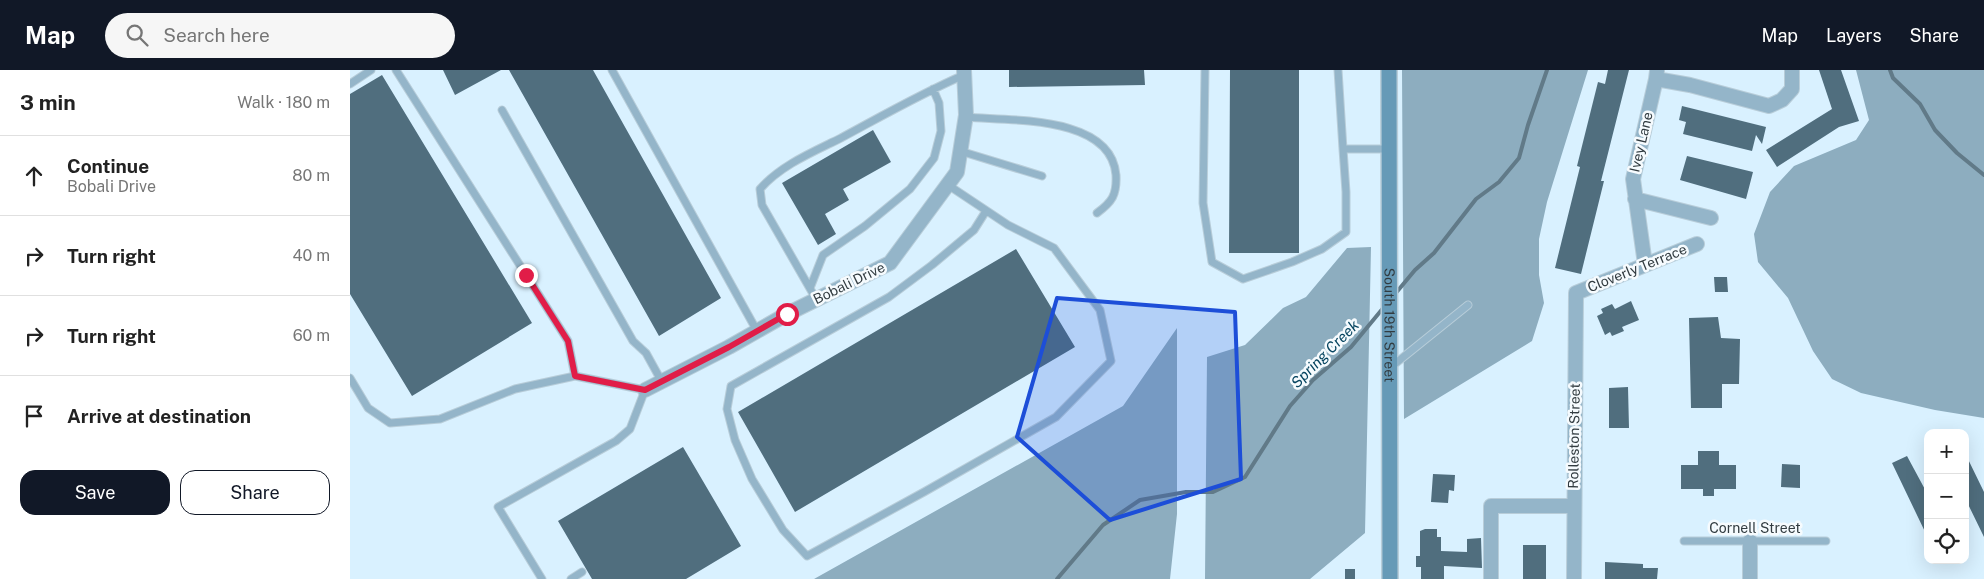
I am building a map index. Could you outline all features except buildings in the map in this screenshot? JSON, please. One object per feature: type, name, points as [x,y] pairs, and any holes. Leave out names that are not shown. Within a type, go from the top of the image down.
[{"type":"street","name":"South 19th Street","points":[[1389,70],[1390,579]]},
{"type":"street","name":"Ivey Lane","points":[[1645,264],[1633,179],[1657,74],[1690,85],[1769,106],[1782,100],[1792,89],[1792,70]]},
{"type":"street","name":"Bobali Drive","points":[[645,390],[757,331],[813,294],[890,263],[957,172],[966,117],[964,72]]},
{"type":"street","points":[[1635,199],[1711,218]]},
{"type":"street","name":"Cloverly Terrace","points":[[1576,293],[1697,244]]},
{"type":"street","name":"Rolleston Street","points":[[1574,579],[1576,293]]},
{"type":"street","points":[[1491,579],[1491,506],[1574,506]]},
{"type":"street","points":[[1750,541],[1750,579]]},
{"type":"lane","points":[[350,84],[371,70]]},
{"type":"lane","points":[[396,70],[568,341],[575,376]]},
{"type":"lane","points":[[612,70],[757,331]]},
{"type":"lane","points":[[1205,70],[1204,203],[1212,262],[1243,279],[1292,262],[1322,249],[1346,232],[1346,192],[1338,70]]},
{"type":"lane","points":[[813,294],[762,205],[760,189],[771,176],[800,159],[964,72]]},
{"type":"lane","points":[[813,294],[823,255],[865,226],[910,189],[934,158],[941,131],[939,103],[933,89]]},
{"type":"lane","points":[[502,110],[633,341],[646,353],[662,382]]},
{"type":"lane","points":[[966,117],[1053,124],[1095,138],[1107,151],[1115,165],[1117,187],[1110,203],[1097,212]]},
{"type":"lane","points":[[1343,149],[1389,149]]},
{"type":"lane","points":[[960,151],[1042,176]]},
{"type":"lane","points":[[948,185],[986,210],[1008,225],[1054,248],[1100,310],[1111,361],[1056,417],[807,556],[783,530],[752,479],[735,440],[727,409],[731,386],[889,297],[932,266],[974,230],[986,210]]},
{"type":"lane","points":[[1389,369],[1468,305]]},
{"type":"lane","points":[[350,378],[368,408],[390,423],[440,418],[515,389],[575,376],[645,390],[630,429],[616,441],[498,507],[542,579]]},
{"type":"lane","name":"Cornell Street","points":[[1684,541],[1826,541]]},
{"type":"lane","points":[[570,579],[582,572]]},
{"type":"highlighted area","points":[[1057,298],[1235,312],[1241,479],[1110,520],[1017,437]]},
{"type":"shaded area","points":[[1402,70],[1588,70],[1547,202],[1539,239],[1539,275],[1544,303],[1532,341],[1404,419]]},
{"type":"shaded area","points":[[1856,70],[1984,70],[1984,418],[1935,410],[1861,393],[1832,379],[1813,351],[1788,298],[1758,262],[1754,234],[1770,192],[1794,166],[1856,140],[1869,120]]},
{"type":"shaded area","points":[[1371,247],[1365,533],[1310,579],[1205,579],[1207,357],[1245,345],[1283,308],[1306,297],[1347,248]]},
{"type":"shaded area","points":[[1177,328],[1177,514],[1170,579],[814,579],[1123,406]]},
{"type":"waterway","name":"Spring Creek","points":[[1395,294],[1415,270],[1434,253],[1476,199],[1499,182],[1519,158],[1547,70]]},
{"type":"waterway","name":"Spring Creek","points":[[1890,70],[1893,78],[1920,104],[1935,130],[1957,153],[1984,175]]},
{"type":"waterway","name":"Spring Creek","points":[[1057,579],[1103,525],[1140,500],[1186,492],[1213,492],[1245,477],[1290,406],[1313,380],[1351,347],[1384,307]]},
{"type":"route","points":[[526,275],[568,341],[575,376],[645,390],[729,347],[787,314]]}]
